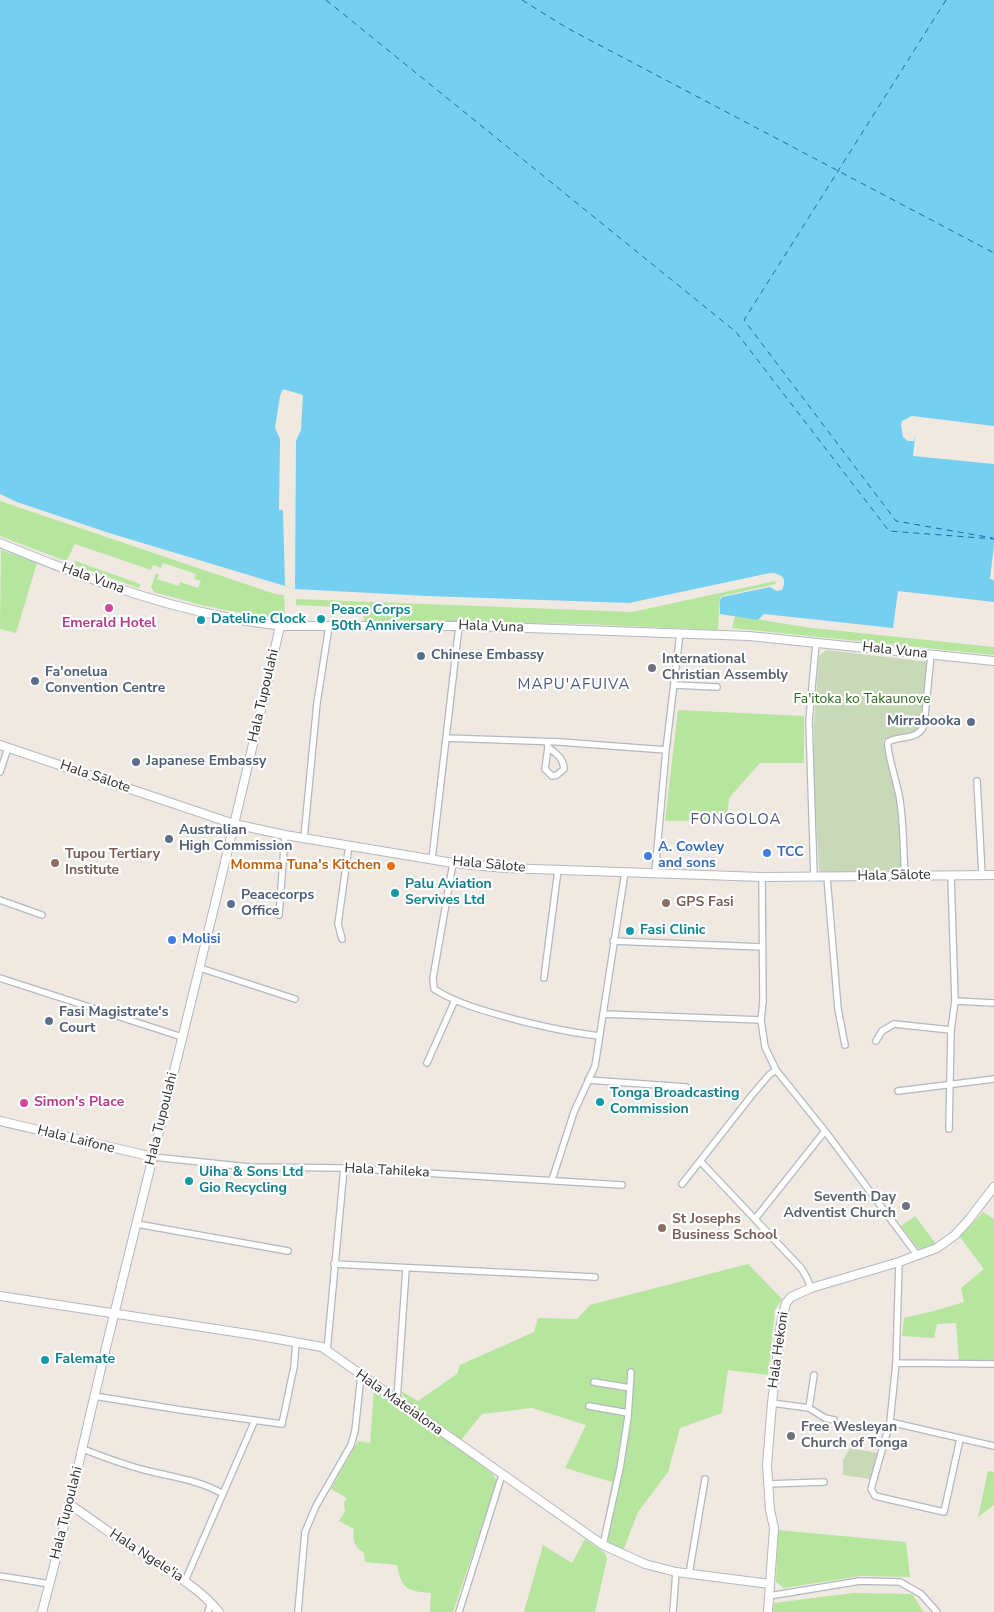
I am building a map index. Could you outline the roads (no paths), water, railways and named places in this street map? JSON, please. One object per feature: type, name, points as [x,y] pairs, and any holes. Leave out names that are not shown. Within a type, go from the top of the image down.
[{"type":"main road","name":"Hala Vuna","points":[[0,544],[44,562],[144,597],[197,612],[280,626],[459,626],[749,636],[994,662]]},
{"type":"main road","name":"Hala Tupoulahi","points":[[42,1612],[200,968],[280,626]]},
{"type":"main road","name":"Hala Sālote","points":[[0,745],[234,824],[285,836],[453,863],[505,868],[762,877],[994,875]]},
{"type":"main road","name":"Hala Laifone","points":[[0,1120],[153,1158]]},
{"type":"main road","name":"Hala Hekoni","points":[[768,1612],[774,1528],[767,1465],[772,1404],[784,1309],[791,1297],[810,1288],[899,1262],[937,1248],[955,1235],[994,1187]]},
{"type":"main road","name":"Hala Mateialona","points":[[0,1296],[322,1347],[603,1545],[645,1564],[676,1572],[770,1584]]},
{"type":"main road","name":"Hala Ngele'ia","points":[[69,1504],[138,1552],[185,1581],[211,1602],[219,1612]]},
{"type":"street","points":[[304,838],[317,703],[329,626]]},
{"type":"street","points":[[432,859],[459,626]]},
{"type":"street","points":[[655,873],[666,750],[680,633]]},
{"type":"street","points":[[814,877],[810,720],[816,643]]},
{"type":"street","points":[[905,876],[899,796],[887,746],[888,742],[893,739],[917,735],[922,732],[932,655]]},
{"type":"street","points":[[674,685],[717,687]]},
{"type":"street","points":[[446,738],[666,750]]},
{"type":"street","points":[[547,744],[561,758],[563,763],[564,769],[557,775],[552,776],[545,769],[547,744]]},
{"type":"street","points":[[0,772],[8,748]]},
{"type":"street","points":[[977,780],[982,875]]},
{"type":"street","points":[[279,915],[285,836]]},
{"type":"street","points":[[342,939],[338,924],[349,845]]},
{"type":"street","points":[[453,863],[433,978],[434,988],[455,1000],[487,1012],[572,1033],[600,1036]]},
{"type":"street","points":[[544,978],[558,870]]},
{"type":"street","points":[[552,1180],[574,1112],[595,1066],[624,872]]},
{"type":"street","points":[[948,1129],[951,1030],[955,1001],[951,876]]},
{"type":"street","points":[[762,877],[763,1002],[761,1020],[765,1047],[776,1070],[825,1131],[918,1256]]},
{"type":"street","points":[[827,877],[838,1009],[845,1045]]},
{"type":"street","points":[[0,900],[42,915]]},
{"type":"street","points":[[613,941],[762,946]]},
{"type":"street","points":[[200,968],[295,999]]},
{"type":"street","points":[[0,978],[182,1037]]},
{"type":"street","points":[[428,1063],[455,1000]]},
{"type":"street","points":[[955,1001],[994,1003]]},
{"type":"street","points":[[603,1014],[761,1020]]},
{"type":"street","points":[[876,1041],[882,1031],[894,1024],[951,1030]]},
{"type":"street","points":[[682,1184],[752,1095],[769,1075],[776,1070]]},
{"type":"street","points":[[898,1091],[994,1079]]},
{"type":"street","points":[[588,1080],[686,1088]]},
{"type":"street","points":[[756,1219],[825,1131]]},
{"type":"street","name":"Hala Tahileka","points":[[153,1158],[249,1167],[344,1168],[622,1184]]},
{"type":"street","points":[[701,1162],[801,1268],[810,1288]]},
{"type":"street","points":[[327,1352],[344,1168]]},
{"type":"street","points":[[137,1224],[288,1251]]},
{"type":"street","points":[[899,1262],[896,1363],[890,1422],[871,1489],[875,1496],[944,1512],[960,1439]]},
{"type":"street","points":[[334,1264],[594,1277]]},
{"type":"street","points":[[397,1400],[406,1269]]},
{"type":"street","points":[[94,1396],[282,1424],[294,1367],[296,1342]]},
{"type":"street","points":[[896,1363],[994,1364]]},
{"type":"street","points":[[603,1545],[620,1468],[628,1413],[631,1372]]},
{"type":"street","points":[[298,1612],[304,1532],[316,1506],[351,1445],[355,1430],[361,1375]]},
{"type":"street","points":[[810,1408],[814,1375]]},
{"type":"street","points":[[594,1382],[630,1388]]},
{"type":"street","points":[[772,1404],[810,1408],[824,1418],[834,1420]]},
{"type":"street","points":[[588,1406],[628,1413]]},
{"type":"street","points":[[185,1581],[255,1420]]},
{"type":"street","points":[[890,1422],[994,1446]]},
{"type":"street","points":[[83,1449],[123,1464],[211,1487],[223,1494]]},
{"type":"street","points":[[459,1612],[502,1475]]},
{"type":"street","points":[[689,1574],[706,1479]]},
{"type":"street","points":[[768,1484],[824,1482]]},
{"type":"street","points":[[673,1612],[676,1572]]},
{"type":"street","points":[[0,1576],[50,1584]]},
{"type":"street","points":[[769,1596],[860,1581],[900,1582],[921,1594],[937,1612]]},
{"type":"street","points":[[208,1612],[211,1602]]},
{"type":"water","points":[[0,0],[994,0],[994,433],[914,425],[909,432],[915,437],[913,456],[994,464],[994,545],[990,579],[994,580],[994,602],[898,591],[893,628],[764,614],[758,620],[720,614],[720,600],[722,597],[770,587],[777,591],[782,590],[784,579],[774,573],[629,603],[295,589],[106,532],[17,502],[0,494]]},
{"type":"place","name":"Emerald Hotel","points":[[109,608]]},
{"type":"place","name":"Peace Corps 50th Anniversary","points":[[321,619]]},
{"type":"place","name":"Dateline Clock","points":[[201,620]]},
{"type":"place","name":"Chinese Embassy","points":[[421,656]]},
{"type":"place","name":"International Christian Assembly","points":[[652,668]]},
{"type":"place","name":"Fa'onelua Convention Centre","points":[[35,681]]},
{"type":"place","name":"Mirrabooka","points":[[971,722]]},
{"type":"place","name":"Japanese Embassy","points":[[136,762]]},
{"type":"place","name":"Australian High Commission","points":[[169,839]]},
{"type":"place","name":"TCC","points":[[767,853]]},
{"type":"place","name":"A. Cowley and sons","points":[[648,856]]},
{"type":"place","name":"Tupou Tertiary Institute","points":[[55,863]]},
{"type":"place","name":"Momma Tuna's Kitchen","points":[[391,866]]},
{"type":"place","name":"Palu Aviation Servives Ltd","points":[[395,893]]},
{"type":"place","name":"GPS Fasi","points":[[666,903]]},
{"type":"place","name":"Peacecorps Office","points":[[231,904]]},
{"type":"place","name":"Fasi Clinic","points":[[630,931]]},
{"type":"place","name":"Molisi","points":[[172,940]]},
{"type":"place","name":"Fasi Magistrate's Court","points":[[49,1021]]},
{"type":"place","name":"Tonga Broadcasting Commission","points":[[600,1102]]},
{"type":"place","name":"Simon's Place","points":[[24,1103]]},
{"type":"place","name":"Uiha & Sons Ltd Gio Recycling","points":[[189,1181]]},
{"type":"place","name":"Seventh Day Adventist Church","points":[[906,1206]]},
{"type":"place","name":"St Josephs Business School","points":[[662,1228]]},
{"type":"place","name":"Falemate","points":[[45,1360]]},
{"type":"place","name":"Free Wesleyan Church of Tonga","points":[[791,1436]]},
{"type":"district","name":"MAPU'AFUIVA","points":[[574,685]]},
{"type":"district","name":"FONGOLOA","points":[[736,820]]},
{"type":"park label","name":"Fa'itoka ko Takaunove","points":[[862,700]]}]
